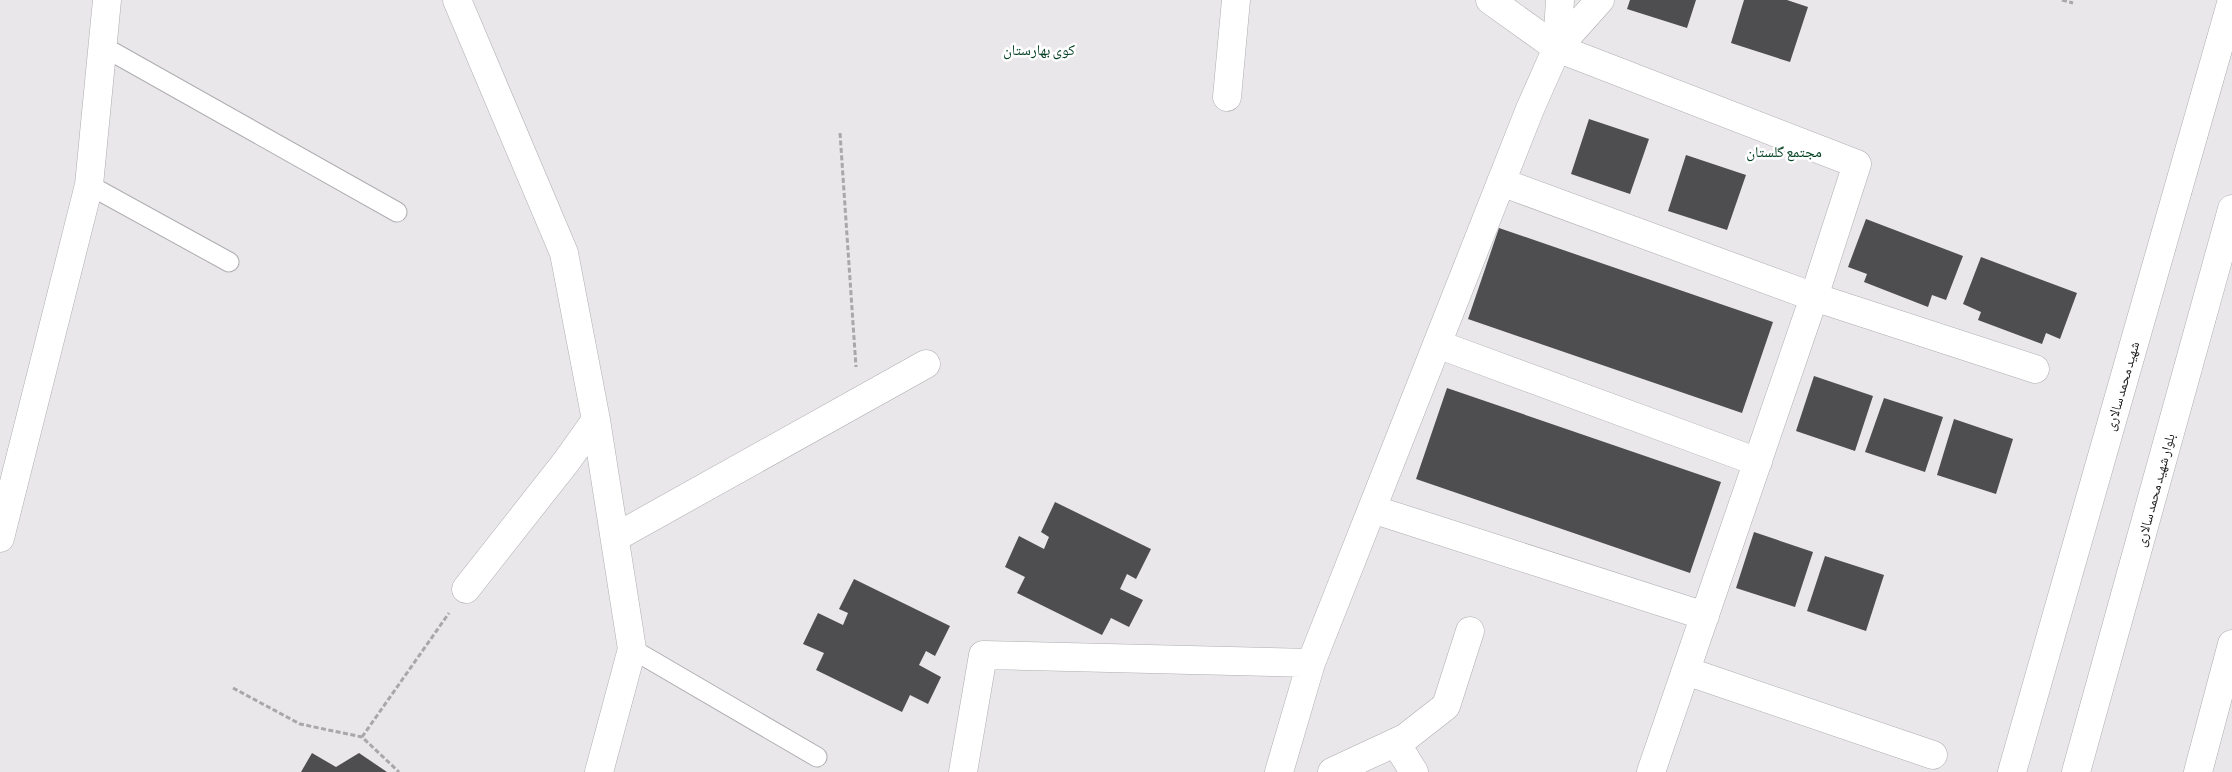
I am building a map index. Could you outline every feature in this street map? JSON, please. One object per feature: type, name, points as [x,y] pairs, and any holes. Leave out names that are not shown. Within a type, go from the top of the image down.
[{"type":"street","points":[[0,538],[89,185],[107,0]]},
{"type":"street","points":[[457,0],[564,253],[596,420],[632,649],[599,772]]},
{"type":"street","points":[[1227,97],[1236,0]]},
{"type":"street","points":[[1279,772],[1311,663],[1501,182],[1557,48],[1560,0]]},
{"type":"street","points":[[1557,48],[1600,0]]},
{"type":"street","name":"شهید محمد سالاری","points":[[2012,772],[2232,0]]},
{"type":"street","points":[[1493,1],[1557,48],[1857,164],[1814,297],[1651,772]]},
{"type":"street","points":[[1501,182],[1814,297],[2035,369]]},
{"type":"street","name":"بلوار شهید محمد سالاری","points":[[2076,772],[2232,209]]},
{"type":"street","points":[[1437,344],[1758,462]]},
{"type":"street","points":[[616,538],[858,400],[926,364]]},
{"type":"street","points":[[466,589],[566,462],[596,420]]},
{"type":"street","points":[[1372,509],[1705,616]]},
{"type":"street","points":[[1332,772],[1396,743],[1446,706],[1470,631]]},
{"type":"street","points":[[2198,772],[2232,644]]},
{"type":"street","points":[[963,772],[983,655],[1311,663]]},
{"type":"street","points":[[1686,671],[1933,755]]},
{"type":"street","points":[[1396,743],[1414,772]]},
{"type":"lane","points":[[102,46],[397,212]]},
{"type":"lane","points":[[89,185],[229,262]]},
{"type":"lane","points":[[632,649],[817,757]]},
{"type":"path","points":[[2062,0],[2072,3]]},
{"type":"path","points":[[840,133],[858,400]]},
{"type":"path","points":[[362,737],[466,589]]},
{"type":"path","points":[[233,688],[300,724],[362,737],[399,772]]},
{"type":"building","points":[[1630,0],[1696,0],[1687,28],[1627,9]]},
{"type":"building","points":[[1744,0],[1787,0],[1808,7],[1790,62],[1731,43]]},
{"type":"building","points":[[1589,119],[1649,139],[1630,194],[1571,174]]},
{"type":"building","points":[[1686,155],[1746,175],[1727,230],[1668,211]]},
{"type":"building","points":[[1866,219],[1963,256],[1946,300],[1932,295],[1928,307],[1864,282],[1867,274],[1848,267]]},
{"type":"building","points":[[1499,228],[1773,322],[1742,413],[1468,319]]},
{"type":"building","points":[[1981,257],[2077,293],[2060,339],[2046,333],[2042,344],[1978,320],[1981,312],[1963,304]]},
{"type":"building","points":[[1814,376],[1873,396],[1855,451],[1796,431]]},
{"type":"building","points":[[1447,388],[1721,482],[1690,573],[1416,479]]},
{"type":"building","points":[[1884,398],[1943,417],[1925,472],[1865,452]]},
{"type":"building","points":[[1954,419],[2013,439],[1996,494],[1937,475]]},
{"type":"building","points":[[1055,502],[1151,549],[1136,579],[1127,574],[1120,589],[1143,600],[1129,627],[1111,618],[1102,635],[1017,593],[1025,577],[1005,567],[1019,536],[1044,549],[1049,537],[1041,532]]},
{"type":"building","points":[[1754,532],[1813,552],[1795,607],[1736,588]]},
{"type":"building","points":[[1825,556],[1884,575],[1866,631],[1807,611]]},
{"type":"building","points":[[854,579],[950,626],[935,656],[926,651],[919,665],[941,677],[928,704],[910,695],[902,712],[816,670],[824,653],[803,644],[818,613],[843,625],[848,613],[839,609]]},
{"type":"building","points":[[312,753],[336,767],[359,753],[387,772],[301,772]]},
{"type":"district","name":"کوی بهارستان","points":[[1039,50]]},
{"type":"district","name":"مجتمع گلستان","points":[[1784,152]]}]
